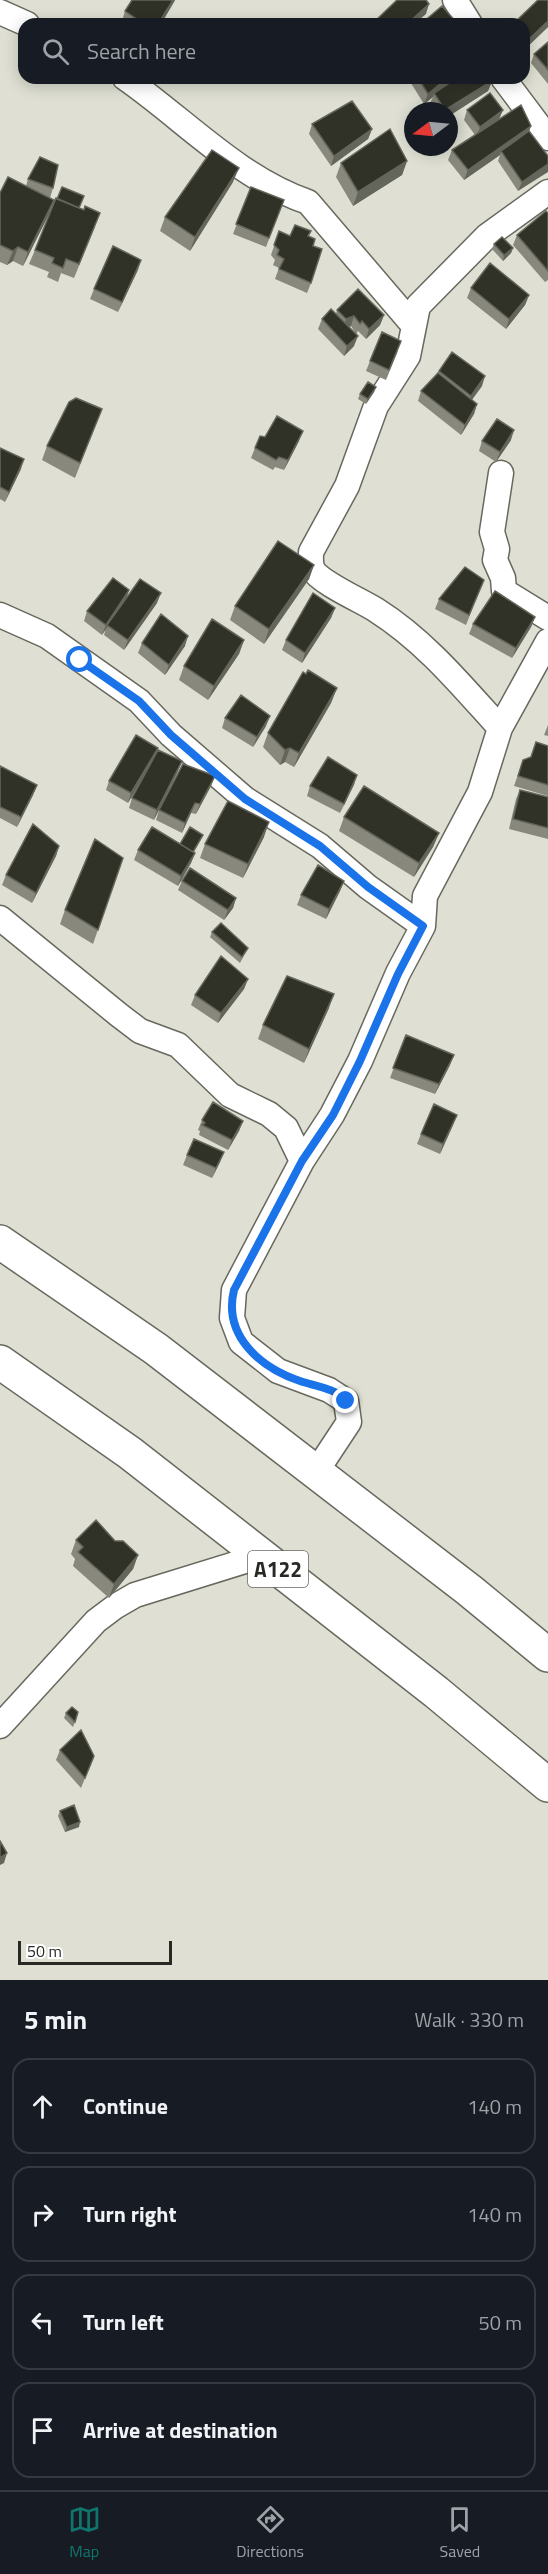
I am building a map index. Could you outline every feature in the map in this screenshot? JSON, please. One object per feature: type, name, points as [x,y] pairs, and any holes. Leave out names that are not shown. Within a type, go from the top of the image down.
[{"type":"highway","points":[[0,1242],[156,1349],[548,1655]]},
{"type":"highway","name":"A122","points":[[0,1362],[130,1453],[436,1692],[548,1785]]},
{"type":"street","points":[[455,0],[466,18]]},
{"type":"street","points":[[0,12],[18,20]]},
{"type":"street","points":[[134,84],[169,109],[192,131],[220,152],[286,194],[308,202],[414,326]]},
{"type":"street","points":[[508,84],[548,138]]},
{"type":"street","points":[[500,728],[432,654],[378,611],[319,577],[311,562],[311,552],[347,486],[376,406],[408,356],[418,306],[487,236],[548,192]]},
{"type":"street","points":[[501,473],[492,532],[497,549],[495,560],[503,578],[504,591],[548,618]]},
{"type":"street","points":[[0,615],[47,636],[139,701],[171,735],[245,799],[320,846],[368,887],[423,926]]},
{"type":"street","points":[[316,1472],[349,1422],[346,1401],[329,1390],[278,1371],[241,1342],[232,1318],[234,1290],[302,1161],[333,1115],[360,1061],[398,974],[423,926],[424,896],[480,792],[500,728],[548,641]]},
{"type":"street","points":[[0,918],[118,1015],[140,1031],[178,1045],[230,1095],[268,1114],[286,1128],[302,1161]]},
{"type":"street","points":[[0,1726],[96,1621],[116,1606],[135,1594],[261,1556]]},
{"type":"building","points":[[132,0],[173,0],[162,18],[135,18],[125,11]]},
{"type":"building","points":[[397,0],[426,0],[429,4],[414,18],[378,18]]},
{"type":"building","points":[[538,0],[548,0],[548,21],[530,38],[530,18],[519,18]]},
{"type":"building","points":[[442,6],[452,18],[428,18]]},
{"type":"building","points":[[548,42],[548,70],[534,54]]},
{"type":"building","points":[[422,84],[440,84],[428,94]]},
{"type":"building","points":[[448,84],[487,84],[458,102],[440,102],[434,93]]},
{"type":"building","points":[[490,93],[503,110],[480,127],[467,110]]},
{"type":"building","points":[[352,101],[372,129],[334,156],[312,124]]},
{"type":"building","points":[[521,105],[531,126],[468,170],[457,156],[458,146]]},
{"type":"building","points":[[390,129],[407,161],[358,192],[341,163]]},
{"type":"building","points":[[529,131],[548,156],[548,164],[522,182],[501,151]]},
{"type":"building","points":[[212,150],[239,168],[195,237],[165,217]]},
{"type":"building","points":[[40,157],[58,165],[53,188],[28,179]]},
{"type":"building","points":[[8,177],[54,200],[28,252],[18,247],[13,251],[0,245],[0,193]]},
{"type":"building","points":[[62,187],[84,196],[79,208],[57,199]]},
{"type":"building","points":[[251,187],[284,200],[269,238],[236,224]]},
{"type":"building","points":[[56,198],[84,210],[85,206],[100,213],[79,264],[66,259],[63,268],[52,263],[54,258],[35,250]]},
{"type":"building","points":[[546,211],[548,213],[548,271],[517,235]]},
{"type":"building","points":[[295,225],[311,231],[308,236],[315,239],[313,246],[322,249],[311,283],[279,269],[284,259],[277,255],[279,250],[274,245],[279,231],[290,236]]},
{"type":"building","points":[[502,237],[513,248],[504,255],[494,244]]},
{"type":"building","points":[[113,246],[141,260],[122,302],[94,289]]},
{"type":"building","points":[[490,263],[529,295],[509,319],[471,288]]},
{"type":"building","points":[[358,289],[384,315],[369,329],[362,321],[360,324],[354,316],[346,319],[337,310]]},
{"type":"building","points":[[331,309],[358,336],[347,346],[322,319]]},
{"type":"building","points":[[382,332],[401,341],[389,370],[370,361]]},
{"type":"building","points":[[452,352],[485,376],[471,396],[439,371]]},
{"type":"building","points":[[438,373],[477,404],[465,425],[421,391]]},
{"type":"building","points":[[368,382],[376,387],[368,399],[360,394]]},
{"type":"building","points":[[76,398],[102,409],[80,463],[47,446],[69,402]]},
{"type":"building","points":[[277,416],[303,431],[288,460],[279,457],[276,460],[255,448],[260,436],[265,437]]},
{"type":"building","points":[[497,419],[514,430],[500,452],[482,441]]},
{"type":"building","points":[[0,448],[24,459],[9,492],[0,487]]},
{"type":"building","points":[[278,541],[314,565],[269,629],[235,606]]},
{"type":"building","points":[[465,567],[484,580],[469,615],[439,599]]},
{"type":"building","points":[[113,578],[129,590],[106,625],[87,611]]},
{"type":"building","points":[[140,579],[161,593],[128,640],[107,625]]},
{"type":"building","points":[[495,591],[535,617],[516,648],[473,624]]},
{"type":"building","points":[[313,593],[335,608],[305,653],[286,640]]},
{"type":"building","points":[[161,614],[188,636],[169,665],[142,643]]},
{"type":"building","points":[[212,619],[244,640],[214,686],[184,666]]},
{"type":"building","points":[[308,670],[337,688],[299,753],[290,748],[285,750],[268,733],[303,672],[306,674]]},
{"type":"building","points":[[241,695],[270,716],[257,737],[225,718]]},
{"type":"building","points":[[136,735],[158,748],[131,793],[109,781]]},
{"type":"building","points":[[536,742],[548,746],[548,785],[518,776],[523,760],[531,757]]},
{"type":"building","points":[[158,750],[182,761],[157,810],[132,798]]},
{"type":"building","points":[[328,757],[357,775],[344,804],[310,786]]},
{"type":"building","points":[[183,764],[215,776],[200,804],[195,803],[185,823],[159,810]]},
{"type":"building","points":[[0,766],[37,785],[21,817],[0,807]]},
{"type":"building","points":[[364,786],[439,833],[419,863],[344,817]]},
{"type":"building","points":[[520,790],[548,797],[548,828],[513,819]]},
{"type":"building","points":[[228,801],[269,822],[248,864],[205,844]]},
{"type":"building","points":[[33,824],[59,846],[36,893],[6,875]]},
{"type":"building","points":[[152,827],[195,853],[181,876],[138,850]]},
{"type":"building","points":[[190,827],[203,835],[193,852],[180,844]]},
{"type":"building","points":[[95,839],[123,858],[98,930],[65,910]]},
{"type":"building","points":[[318,865],[344,881],[329,909],[301,895]]},
{"type":"building","points":[[190,868],[236,898],[228,910],[182,881]]},
{"type":"building","points":[[221,923],[248,948],[242,957],[212,932]]},
{"type":"building","points":[[221,956],[248,979],[221,1013],[195,995]]},
{"type":"building","points":[[287,976],[334,994],[309,1049],[263,1025]]},
{"type":"building","points":[[406,1035],[454,1055],[439,1084],[393,1068]]},
{"type":"building","points":[[213,1102],[243,1121],[232,1140],[202,1125],[205,1123],[202,1120]]},
{"type":"building","points":[[434,1104],[457,1115],[443,1144],[421,1134]]},
{"type":"building","points":[[194,1139],[224,1152],[216,1168],[187,1155]]},
{"type":"building","points":[[96,1520],[115,1541],[123,1541],[138,1555],[114,1584],[78,1552],[83,1547],[76,1540]]},
{"type":"building","points":[[72,1707],[78,1712],[75,1722],[66,1713]]},
{"type":"building","points":[[81,1730],[94,1756],[85,1778],[60,1750]]},
{"type":"building","points":[[74,1805],[80,1822],[67,1827],[60,1811]]},
{"type":"building","points":[[0,1841],[7,1853],[0,1858]]},
{"type":"route","points":[[80,660],[139,701],[171,735],[245,799],[320,846],[368,887],[423,926],[398,974],[360,1061],[333,1115],[302,1161],[234,1290],[231,1303],[236,1332],[241,1342],[255,1354],[278,1371],[343,1396],[346,1401]]}]
